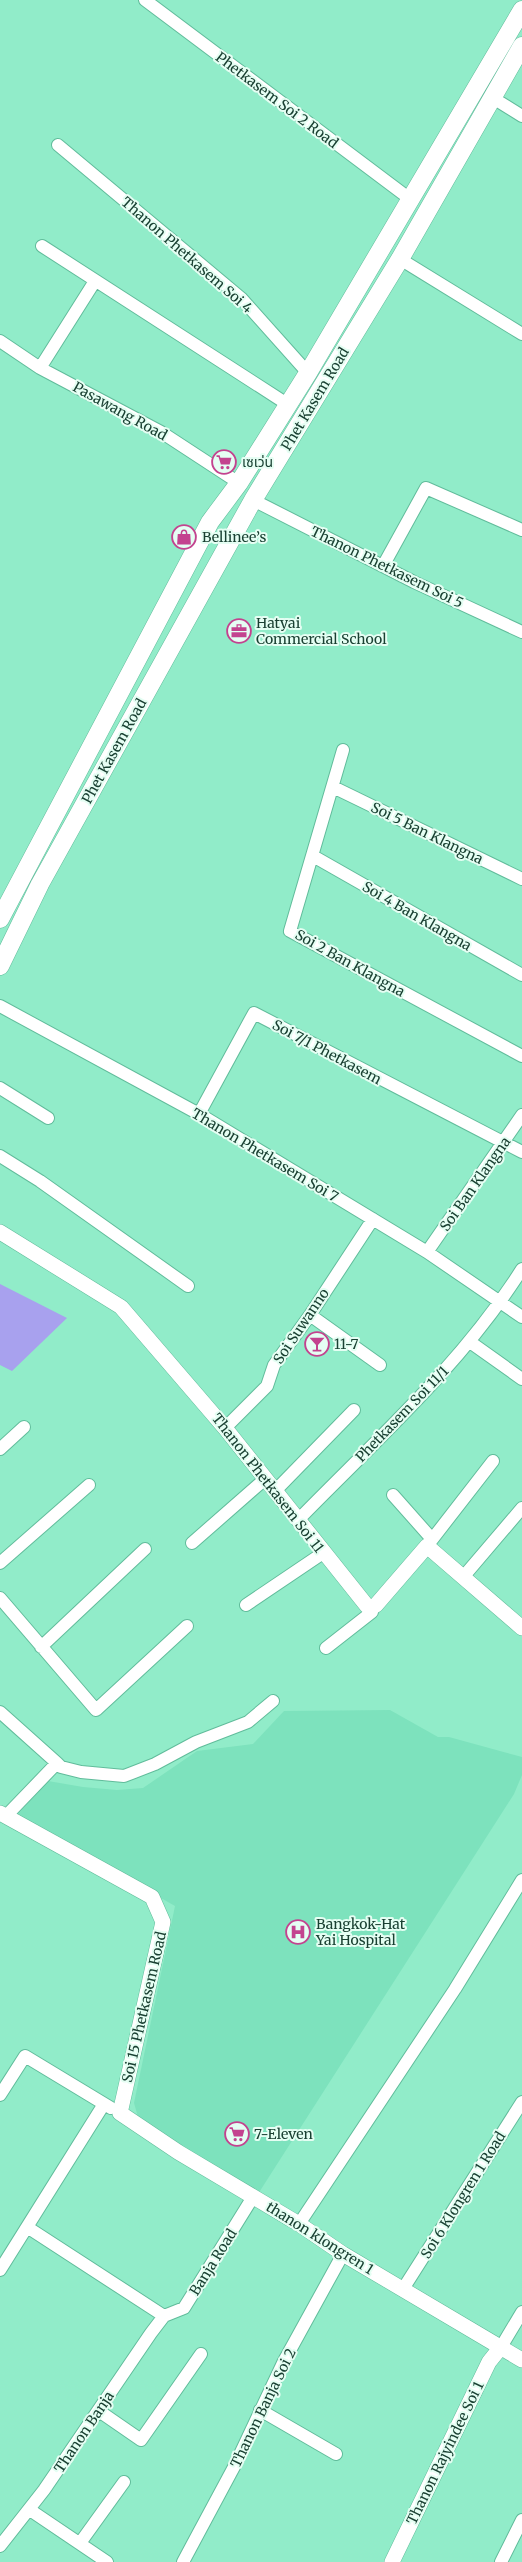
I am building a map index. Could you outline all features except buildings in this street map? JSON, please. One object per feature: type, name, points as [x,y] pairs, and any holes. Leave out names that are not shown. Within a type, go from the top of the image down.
[{"type":"main road","name":"Phet Kasem Road","points":[[0,919],[210,522],[239,483],[308,373],[522,10]]},
{"type":"main road","points":[[500,47],[518,53]]},
{"type":"main road","name":"Phet Kasem Road","points":[[0,966],[40,884],[253,500],[400,259],[518,53]]},
{"type":"main road","points":[[22,875],[40,884]]},
{"type":"street","name":"Phetkasem Soi 2 Road","points":[[145,0],[410,200]]},
{"type":"street","points":[[493,98],[522,116]]},
{"type":"street","name":"Thanon Phetkasem Soi 4","points":[[58,145],[241,298],[308,373]]},
{"type":"street","points":[[42,246],[287,404]]},
{"type":"street","points":[[400,259],[522,334]]},
{"type":"street","points":[[40,368],[95,281]]},
{"type":"street","name":"Pasawang Road","points":[[0,341],[40,368],[161,432],[239,483]]},
{"type":"street","points":[[383,566],[426,488],[522,530]]},
{"type":"street","name":"Thanon Phetkasem Soi 5","points":[[253,500],[383,566],[522,632]]},
{"type":"street","name":"Soi 2 Ban Klangna","points":[[344,750],[290,931],[522,1056]]},
{"type":"street","name":"Soi 5 Ban Klangna","points":[[333,787],[522,879]]},
{"type":"street","name":"Soi 4 Ban Klangna","points":[[313,856],[522,975]]},
{"type":"street","name":"Thanon Phetkasem Soi 7","points":[[0,1006],[199,1114],[427,1252],[522,1317]]},
{"type":"street","name":"Soi 7/1 Phetkasem","points":[[199,1114],[254,1013],[502,1144]]},
{"type":"street","points":[[0,1088],[48,1118]]},
{"type":"street","name":"Soi Ban Klangna","points":[[427,1252],[522,1115]]},
{"type":"street","points":[[502,1144],[522,1152]]},
{"type":"street","points":[[0,1156],[40,1181],[188,1286]]},
{"type":"street","name":"Soi Suwanno","points":[[225,1428],[267,1386],[274,1365],[310,1315],[373,1220]]},
{"type":"street","name":"Thanon Phetkasem Soi 11","points":[[0,1232],[121,1307],[225,1428],[372,1612]]},
{"type":"street","name":"Phetkasem Soi 11/1","points":[[298,1520],[403,1416],[470,1342],[501,1303],[522,1269]]},
{"type":"street","points":[[310,1315],[380,1365]]},
{"type":"street","points":[[470,1342],[522,1379]]},
{"type":"street","points":[[275,1491],[354,1410]]},
{"type":"street","points":[[0,1449],[24,1427]]},
{"type":"street","points":[[326,1648],[372,1612],[370,1608],[376,1605],[430,1543],[493,1461]]},
{"type":"street","points":[[192,1543],[264,1479]]},
{"type":"street","points":[[0,1562],[89,1485]]},
{"type":"street","points":[[393,1495],[430,1543],[522,1628]]},
{"type":"street","points":[[464,1576],[522,1508]]},
{"type":"street","points":[[41,1647],[144,1549]]},
{"type":"street","points":[[246,1605],[323,1553]]},
{"type":"street","points":[[0,1598],[96,1710],[187,1626]]},
{"type":"street","points":[[0,1712],[61,1767],[81,1772],[124,1776],[156,1764],[196,1742],[248,1722],[273,1700]]},
{"type":"street","points":[[3,1815],[57,1763]]},
{"type":"street","name":"Soi 15 Phetkasem Road","points":[[3,1815],[152,1897],[163,1922],[120,2113]]},
{"type":"street","points":[[300,2224],[455,1989],[522,1880]]},
{"type":"street","points":[[0,2095],[25,2056],[120,2113]]},
{"type":"street","name":"Soi 6 Klongren 1 Road","points":[[403,2289],[522,2102]]},
{"type":"street","points":[[0,2270],[104,2104]]},
{"type":"street","name":"thanon klongren 1","points":[[120,2113],[253,2197],[300,2224],[343,2254],[522,2360]]},
{"type":"street","name":"Banja Road","points":[[164,2316],[184,2308],[253,2197]]},
{"type":"street","points":[[27,2227],[164,2316]]},
{"type":"street","name":"Thanon Banja Soi 2","points":[[183,2562],[235,2465],[260,2410],[343,2254]]},
{"type":"street","points":[[501,2347],[522,2312]]},
{"type":"street","name":"Thanon Banja","points":[[0,2546],[30,2510],[164,2316]]},
{"type":"street","name":"Thanon Rajyindee Soi 1","points":[[392,2562],[489,2362],[501,2347]]},
{"type":"street","points":[[99,2410],[141,2440],[201,2354]]},
{"type":"street","points":[[260,2410],[336,2454]]},
{"type":"street","points":[[80,2543],[124,2482]]},
{"type":"street","points":[[30,2510],[107,2562]]},
{"type":"street","points":[[501,2562],[522,2520]]},
{"type":"shaded area","points":[[0,1284],[67,1318],[12,1371],[0,1365]]},
{"type":"shaded area","name":"Bangkok-Hat Yai Hospital","points":[[390,1710],[438,1737],[449,1737],[522,1757],[522,1775],[514,1794],[258,2194],[150,2128],[138,2117],[134,2103],[175,1906],[16,1816],[48,1781],[117,1790],[143,1788],[197,1751],[253,1744],[284,1711]]},
{"type":"place","name":"เซเว่น","points":[[224,462]]},
{"type":"place","name":"Bellinee’s","points":[[184,537]]},
{"type":"place","name":"Hatyai Commercial School","points":[[239,631]]},
{"type":"place","name":"11-7","points":[[317,1344]]},
{"type":"place","name":"Bangkok-Hat Yai Hospital","points":[[298,1932]]},
{"type":"place","name":"7-Eleven","points":[[237,2134]]}]
